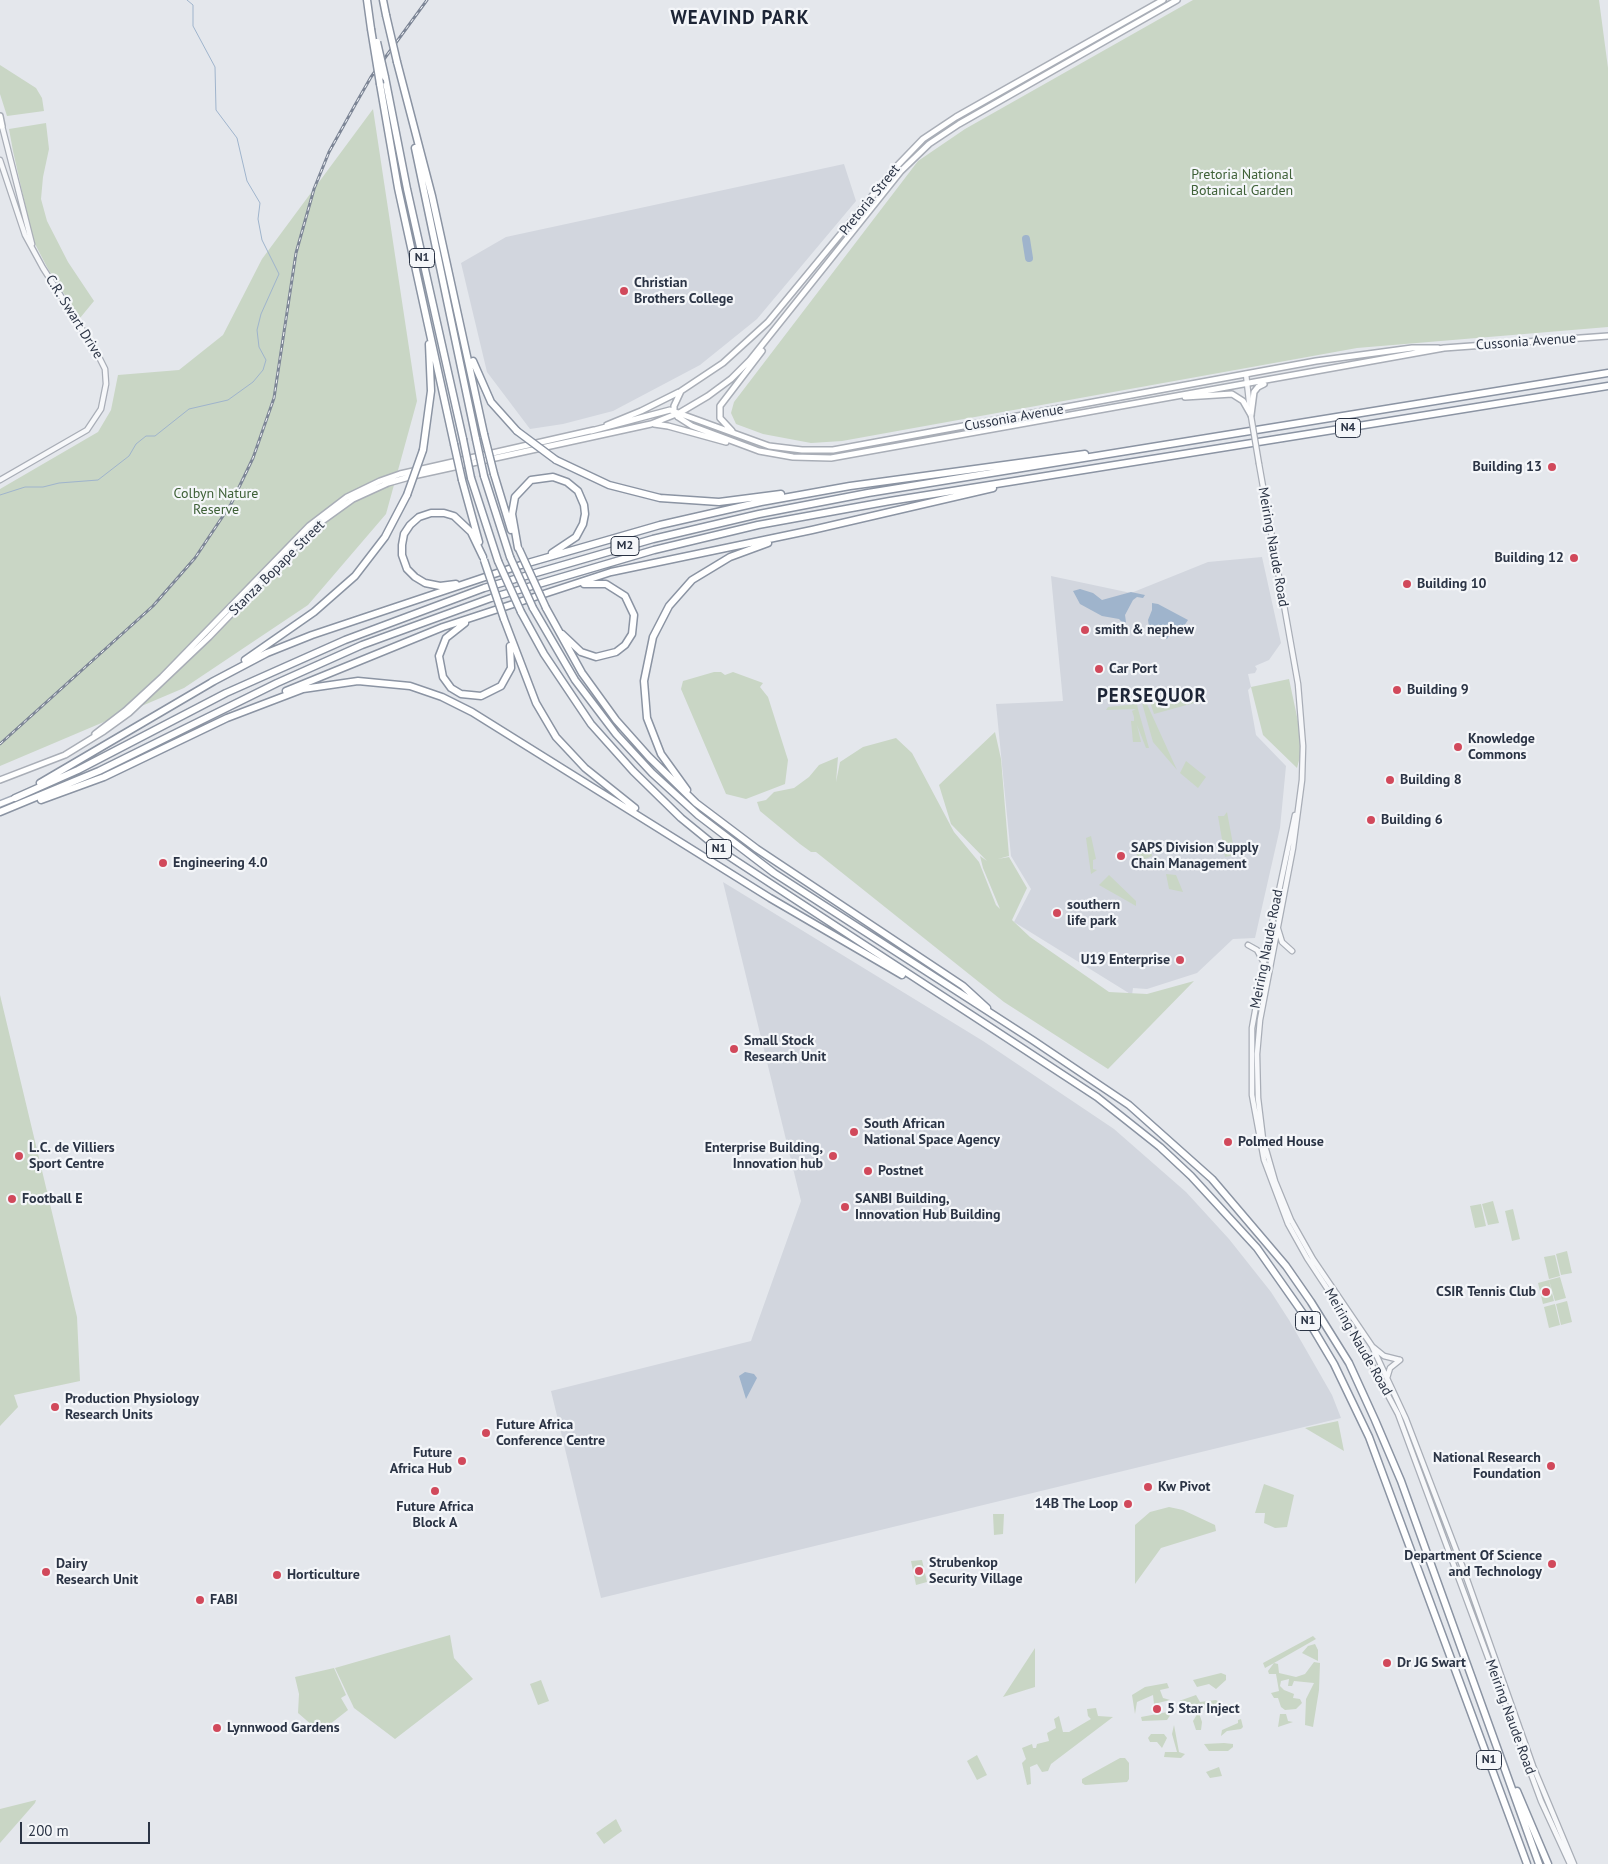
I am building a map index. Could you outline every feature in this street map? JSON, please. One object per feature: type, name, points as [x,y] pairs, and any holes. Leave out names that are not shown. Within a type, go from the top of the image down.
[{"type":"highway","name":"N1","points":[[367,0],[471,478],[498,561],[521,612],[544,654],[591,724],[632,771],[681,818],[724,853],[1097,1097],[1160,1147],[1210,1195],[1250,1241],[1309,1322],[1334,1364],[1369,1437],[1527,1864]]},
{"type":"highway","name":"N1","points":[[383,0],[484,476],[510,556],[533,608],[556,649],[591,703],[632,752],[698,815],[774,873],[991,1013],[1129,1105],[1176,1146],[1233,1202],[1286,1266],[1312,1302],[1349,1363],[1401,1481],[1539,1864]]},
{"type":"highway","points":[[373,28],[380,84],[415,264],[454,444],[484,559],[504,620],[536,703],[564,747],[599,781],[684,844]]},
{"type":"highway","points":[[400,78],[432,196],[484,434],[506,519],[546,609],[582,673],[616,720],[674,782],[721,823],[791,872],[963,986],[991,1013]]},
{"type":"highway","points":[[212,682],[314,612],[345,586],[365,565],[385,537],[407,495],[423,450],[430,404],[430,361],[415,264]]},
{"type":"highway","points":[[455,297],[481,382],[498,412],[517,431],[556,460],[585,476],[618,488],[683,501],[730,501],[850,486],[1237,431],[1276,428]]},
{"type":"highway","name":"N4","points":[[1276,428],[1608,373]]},
{"type":"highway","name":"N4","points":[[1088,469],[1608,386]]},
{"type":"highway","name":"M2","points":[[15,798],[78,770],[226,694],[310,655],[433,606],[548,568],[695,528],[816,502],[1276,428]]},
{"type":"highway","points":[[0,813],[104,777],[227,718],[373,654],[505,606],[629,568],[1088,469]]},
{"type":"highway","name":"M2","points":[[0,813],[100,772],[323,662],[448,613],[551,579],[662,548],[758,525],[890,501],[1088,469]]},
{"type":"highway","points":[[518,548],[512,514],[515,497],[523,487],[536,478],[548,476],[562,479],[574,487],[582,499],[585,509],[583,524],[578,534],[560,549],[521,565]]},
{"type":"highway","points":[[15,798],[212,682],[259,656],[291,642],[521,565],[682,520],[761,502],[850,486]]},
{"type":"highway","points":[[484,559],[468,527],[454,516],[444,513],[431,513],[419,517],[407,529],[402,540],[402,555],[407,569],[425,583],[445,586],[489,575]]},
{"type":"highway","points":[[721,823],[676,778],[654,739],[645,710],[644,691],[646,663],[650,644],[673,600],[706,570],[739,553],[812,530]]},
{"type":"highway","points":[[538,596],[585,584],[606,584],[619,590],[628,600],[633,611],[634,626],[630,637],[621,648],[609,655],[592,656],[581,652],[570,643],[546,609]]},
{"type":"highway","points":[[504,620],[512,657],[510,673],[504,683],[494,692],[481,696],[466,695],[451,688],[443,677],[439,665],[440,651],[446,638],[467,622],[505,606]]},
{"type":"highway","points":[[227,718],[293,692],[324,684],[358,681],[410,686],[442,697],[472,712],[770,898],[871,955],[961,1012],[979,1019]]},
{"type":"highway","points":[[1488,1720],[1548,1864]]},
{"type":"main road","name":"Pretoria Street","points":[[681,390],[730,357],[768,322],[896,167],[923,139],[956,116],[1163,0]]},
{"type":"main road","name":"Pretoria Street","points":[[694,405],[731,380],[771,336],[897,177],[929,144],[959,124],[1177,0]]},
{"type":"main road","points":[[737,435],[721,420],[720,406],[771,336]]},
{"type":"main road","name":"Cussonia Avenue","points":[[677,413],[737,435],[780,448],[833,450],[1246,374],[1379,352],[1608,336]]},
{"type":"main road","name":"Cussonia Avenue","points":[[732,442],[782,456],[831,458],[1248,385],[1444,348]]},
{"type":"main road","points":[[1251,416],[1253,395],[1256,388],[1281,378]]},
{"type":"main road","points":[[677,413],[676,398],[681,390]]},
{"type":"main road","name":"Stanza Bopape Street","points":[[43,764],[92,736],[130,707],[169,670],[309,526],[347,497],[380,481],[406,472],[591,431],[630,416],[681,390]]},
{"type":"main road","points":[[1182,396],[1192,398],[1232,394],[1243,401],[1251,416]]},
{"type":"main road","name":"Stanza Bopape Street","points":[[0,780],[43,764],[92,740],[142,702],[304,538],[321,522],[354,500],[388,483],[413,476],[651,424],[694,405]]},
{"type":"main road","points":[[591,431],[663,412],[677,413],[688,424],[732,442]]},
{"type":"main road","points":[[651,424],[668,426],[732,442]]},
{"type":"main road","name":"M2","points":[[0,804],[15,798]]},
{"type":"street","name":"C.R. Swart Drive","points":[[1,122],[35,253]]},
{"type":"street","name":"C.R. Swart Drive","points":[[0,160],[25,235],[96,350],[105,369],[106,384],[101,409],[87,430],[0,480]]},
{"type":"street","name":"Meiring Naude Road","points":[[1246,374],[1251,416],[1301,704],[1303,761],[1293,848],[1258,1038],[1258,1098],[1263,1139],[1275,1181],[1296,1230],[1372,1346],[1406,1419],[1464,1568],[1502,1682],[1542,1791],[1574,1864]]},
{"type":"street","name":"Meiring Naude Road","points":[[1298,808],[1264,962],[1252,1028],[1251,1072],[1257,1132],[1270,1181],[1298,1243],[1351,1325],[1398,1414],[1529,1768],[1570,1864]]},
{"type":"street","points":[[1278,926],[1282,942],[1292,951]]},
{"type":"street","points":[[1248,946],[1257,950],[1264,962]]},
{"type":"street","points":[[1372,1346],[1384,1356],[1400,1360],[1390,1368],[1387,1378]]},
{"type":"shaded area","name":"Christian Brothers College","points":[[844,164],[856,201],[757,319],[700,365],[613,411],[563,424],[530,429],[487,372],[461,263],[506,237]]},
{"type":"shaded area","points":[[1262,557],[1281,643],[1269,660],[1255,666],[1257,669],[1255,673],[1248,674],[1251,687],[1248,690],[1256,735],[1286,766],[1280,828],[1255,938],[1233,939],[1197,973],[1147,989],[1133,988],[1132,995],[1014,922],[1031,889],[1011,856],[996,704],[1063,701],[1051,576],[1131,593],[1208,562]]},
{"type":"shaded area","points":[[723,882],[983,1041],[1114,1129],[1186,1192],[1229,1239],[1271,1292],[1332,1395],[1341,1418],[601,1598],[551,1391],[751,1341],[801,1201]]},
{"type":"green space","name":"Pretoria National Botanical Garden","points":[[1193,0],[1599,0],[1608,68],[1608,327],[1357,348],[842,441],[811,443],[763,434],[736,424],[731,413],[734,402],[918,161],[965,129]]},
{"type":"green space","points":[[0,65],[36,88],[42,98],[44,111],[7,116],[0,94]]},
{"type":"green space","name":"Colbyn Nature Reserve","points":[[373,109],[417,401],[386,514],[308,605],[184,688],[0,766],[0,489],[98,432],[111,410],[118,375],[179,370],[223,335],[262,259]]},
{"type":"green space","points":[[46,123],[49,149],[43,177],[41,199],[47,221],[68,262],[94,301],[80,318],[48,269],[33,240],[9,129]]},
{"type":"green space","points":[[714,672],[721,672],[725,675],[733,672],[763,683],[760,687],[768,697],[788,760],[785,784],[746,799],[726,794],[681,689],[683,681]]},
{"type":"green space","points":[[1289,679],[1303,745],[1297,768],[1263,735],[1251,687]]},
{"type":"green space","points":[[1199,696],[1201,701],[1154,714],[1150,702]]},
{"type":"green space","points":[[1146,702],[1177,770],[1153,742],[1142,703]]},
{"type":"green space","points":[[1137,704],[1149,748],[1146,748],[1137,725],[1141,742],[1133,742],[1131,721],[1134,721],[1132,711],[1136,709],[1106,710],[1108,707]]},
{"type":"green space","points":[[995,732],[1001,759],[1009,856],[998,859],[1009,857],[1027,888],[1012,920],[1030,937],[1109,992],[1147,994],[1194,981],[1108,1069],[1004,1002],[816,852],[811,852],[800,844],[760,811],[757,802],[766,800],[774,792],[794,788],[809,777],[819,765],[838,757],[836,782],[840,762],[863,747],[896,738],[912,753],[954,832],[979,862],[996,905],[1000,909],[980,856],[987,861],[951,824],[939,785]]},
{"type":"green space","points":[[1186,761],[1206,777],[1198,788],[1180,773]]},
{"type":"green space","points":[[1227,812],[1235,855],[1225,857],[1218,816],[1224,816]]},
{"type":"green space","points":[[1091,836],[1096,859],[1093,860],[1093,869],[1097,870],[1091,874],[1086,838]]},
{"type":"green space","points":[[1150,846],[1152,856],[1138,862],[1136,847]]},
{"type":"green space","points":[[1166,874],[1176,875],[1183,892],[1169,889]]},
{"type":"green space","points":[[1109,875],[1136,901],[1136,906],[1099,885]]},
{"type":"green space","name":"L.C. de Villiers Sport Centre","points":[[0,995],[77,1317],[80,1381],[14,1395],[18,1407],[0,1426]]},
{"type":"green space","points":[[1493,1201],[1499,1223],[1488,1225],[1482,1204]]},
{"type":"green space","points":[[1481,1204],[1486,1226],[1475,1228],[1470,1206]]},
{"type":"green space","points":[[1513,1209],[1520,1239],[1512,1241],[1505,1211]]},
{"type":"green space","name":"CSIR Tennis Club","points":[[1567,1251],[1572,1273],[1561,1275],[1556,1254]]},
{"type":"green space","name":"CSIR Tennis Club","points":[[1555,1255],[1560,1276],[1549,1279],[1544,1257]]},
{"type":"green space","name":"CSIR Tennis Club","points":[[1560,1277],[1566,1298],[1555,1301],[1549,1280]]},
{"type":"green space","name":"CSIR Tennis Club","points":[[1549,1280],[1554,1301],[1543,1304],[1538,1283]]},
{"type":"green space","name":"CSIR Tennis Club","points":[[1567,1301],[1572,1322],[1561,1325],[1556,1304]]},
{"type":"green space","name":"CSIR Tennis Club","points":[[1555,1304],[1560,1325],[1549,1328],[1544,1307]]},
{"type":"green space","points":[[1338,1421],[1344,1451],[1305,1428]]},
{"type":"green space","points":[[1264,1484],[1294,1495],[1287,1527],[1275,1528],[1264,1523],[1265,1513],[1255,1513]]},
{"type":"green space","points":[[1169,1507],[1183,1510],[1215,1525],[1216,1531],[1161,1548],[1135,1584],[1135,1525],[1150,1512]]},
{"type":"green space","points":[[993,1514],[1004,1514],[1003,1534],[994,1535]]},
{"type":"green space","name":"Strubenkop Security Village","points":[[922,1560],[927,1582],[916,1585],[911,1561]]},
{"type":"green space","points":[[450,1635],[454,1658],[473,1679],[395,1739],[354,1708],[335,1668]]},
{"type":"green space","points":[[1313,1636],[1316,1639],[1265,1668],[1263,1663]]},
{"type":"green space","points":[[1315,1644],[1318,1650],[1318,1661],[1302,1653],[1308,1646]]},
{"type":"green space","points":[[1035,1648],[1035,1687],[1003,1697]]},
{"type":"green space","points":[[1314,1662],[1320,1663],[1319,1690],[1313,1727],[1305,1725],[1306,1699],[1314,1683],[1294,1681],[1292,1686],[1288,1686],[1289,1679],[1281,1681],[1280,1686],[1294,1694],[1293,1698],[1300,1699],[1302,1703],[1296,1709],[1285,1710],[1281,1707],[1278,1698],[1274,1698],[1271,1693],[1279,1691],[1276,1674],[1269,1674],[1268,1671],[1274,1663],[1278,1664],[1279,1673],[1296,1677],[1305,1674]]},
{"type":"green space","points":[[334,1668],[346,1695],[341,1698],[348,1710],[320,1732],[298,1713],[299,1694],[295,1677]]},
{"type":"green space","points":[[1221,1673],[1226,1675],[1226,1680],[1216,1689],[1209,1684],[1197,1687],[1193,1680]]},
{"type":"green space","points":[[541,1680],[549,1701],[538,1705],[530,1684]]},
{"type":"green space","points":[[1167,1683],[1169,1688],[1160,1690],[1163,1698],[1170,1700],[1154,1704],[1153,1695],[1137,1702],[1135,1714],[1132,1695],[1145,1687]]},
{"type":"green space","points":[[1196,1695],[1200,1702],[1216,1700],[1223,1705],[1232,1704],[1232,1708],[1226,1710],[1213,1707],[1198,1710],[1202,1722],[1201,1730],[1196,1730],[1193,1721],[1196,1716],[1193,1704],[1181,1711],[1179,1701]]},
{"type":"green space","points":[[1096,1708],[1098,1716],[1113,1717],[1051,1764],[1048,1771],[1042,1772],[1037,1764],[1030,1767],[1031,1784],[1027,1785],[1022,1763],[1026,1759],[1022,1748],[1032,1744],[1033,1748],[1036,1748],[1037,1744],[1049,1741],[1047,1733],[1056,1728],[1054,1719],[1059,1716],[1063,1732],[1069,1732],[1091,1719],[1088,1716],[1087,1709]]},
{"type":"green space","points":[[1173,1711],[1167,1720],[1142,1721],[1141,1717]]},
{"type":"green space","points":[[1280,1714],[1286,1714],[1288,1721],[1293,1722],[1278,1727]]},
{"type":"green space","points":[[1241,1719],[1243,1727],[1241,1729],[1227,1731],[1221,1736],[1222,1730],[1238,1723],[1238,1720]]},
{"type":"green space","points":[[1174,1725],[1179,1752],[1185,1754],[1181,1758],[1164,1757],[1165,1752],[1177,1752],[1172,1734]]},
{"type":"green space","points":[[1151,1734],[1164,1734],[1167,1738],[1162,1748],[1157,1742],[1150,1742],[1148,1738]]},
{"type":"green space","points":[[1204,1744],[1233,1744],[1233,1747],[1228,1751],[1209,1751]]},
{"type":"green space","points":[[977,1755],[987,1775],[977,1780],[967,1761]]},
{"type":"green space","points":[[1120,1758],[1125,1758],[1129,1763],[1129,1779],[1127,1782],[1085,1785],[1082,1783],[1082,1779]]},
{"type":"green space","points":[[1219,1767],[1222,1776],[1210,1778],[1206,1772]]},
{"type":"green space","points":[[36,1800],[35,1803],[0,1843],[0,1809]]},
{"type":"green space","points":[[616,1819],[622,1831],[604,1844],[596,1833]]},
{"type":"water","points":[[1080,589],[1093,593],[1102,600],[1131,592],[1145,595],[1143,598],[1137,597],[1133,600],[1125,615],[1126,622],[1124,624],[1119,619],[1102,616],[1080,604],[1073,591]]},
{"type":"water","points":[[1152,603],[1158,604],[1188,620],[1182,629],[1171,632],[1167,639],[1150,634],[1148,620],[1152,610]]},
{"type":"water","points":[[745,1372],[754,1374],[757,1378],[746,1399],[739,1376]]},
{"type":"waterway","points":[[0,495],[25,487],[43,487],[59,483],[98,480],[129,456],[136,444],[146,436],[155,436],[189,409],[228,400],[253,382],[263,370],[266,360],[259,347],[257,330],[261,314],[279,274],[262,240],[258,219],[260,203],[247,181],[237,138],[216,110],[215,67],[193,26],[193,5],[187,0]]},
{"type":"waterway","points":[[1026,239],[1029,258]]},
{"type":"railway","points":[[0,744],[153,606],[195,558],[231,504],[253,458],[274,398],[296,253],[314,189],[329,152],[371,77],[427,0]]},
{"type":"place","name":"Christian Brothers College","points":[[624,291]]},
{"type":"place","name":"Building 13","points":[[1552,467]]},
{"type":"place","name":"Building 12","points":[[1574,558]]},
{"type":"place","name":"Building 10","points":[[1407,584]]},
{"type":"place","name":"smith & nephew","points":[[1085,630]]},
{"type":"place","name":"Car Port","points":[[1099,669]]},
{"type":"place","name":"Building 9","points":[[1397,690]]},
{"type":"place","name":"Knowledge Commons","points":[[1458,747]]},
{"type":"place","name":"Building 8","points":[[1390,780]]},
{"type":"place","name":"Building 6","points":[[1371,820]]},
{"type":"place","name":"SAPS Division Supply Chain Management","points":[[1121,856]]},
{"type":"place","name":"Engineering 4.0","points":[[163,863]]},
{"type":"place","name":"southern life park","points":[[1057,913]]},
{"type":"place","name":"U19 Enterprise","points":[[1180,960]]},
{"type":"place","name":"Small Stock Research Unit","points":[[734,1049]]},
{"type":"place","name":"South African National Space Agency","points":[[854,1132]]},
{"type":"place","name":"Polmed House","points":[[1228,1142]]},
{"type":"place","name":"L.C. de Villiers Sport Centre","points":[[19,1156]]},
{"type":"place","name":"Enterprise Building, Innovation hub","points":[[833,1156]]},
{"type":"place","name":"Postnet","points":[[868,1171]]},
{"type":"place","name":"Football E","points":[[12,1199]]},
{"type":"place","name":"SANBI Building, Innovation Hub Building","points":[[845,1207]]},
{"type":"place","name":"CSIR Tennis Club","points":[[1546,1292]]},
{"type":"place","name":"Production Physiology Research Units","points":[[55,1407]]},
{"type":"place","name":"Future Africa Conference Centre","points":[[486,1433]]},
{"type":"place","name":"Future Africa Hub","points":[[462,1461]]},
{"type":"place","name":"National Research Foundation","points":[[1551,1466]]},
{"type":"place","name":"Kw Pivot","points":[[1148,1487]]},
{"type":"place","name":"Future Africa Block A","points":[[435,1491]]},
{"type":"place","name":"14B The Loop","points":[[1128,1504]]},
{"type":"place","name":"Department Of Science and Technology","points":[[1552,1564]]},
{"type":"place","name":"Strubenkop Security Village","points":[[919,1571]]},
{"type":"place","name":"Dairy Research Unit","points":[[46,1572]]},
{"type":"place","name":"Horticulture","points":[[277,1575]]},
{"type":"place","name":"FABI","points":[[200,1600]]},
{"type":"place","name":"Dr JG Swart","points":[[1387,1663]]},
{"type":"place","name":"5 Star Inject","points":[[1157,1709]]},
{"type":"place","name":"Lynnwood Gardens","points":[[217,1728]]},
{"type":"district","name":"WEAVIND PARK","points":[[740,19]]},
{"type":"district","name":"PERSEQUOR","points":[[1152,697]]}]
